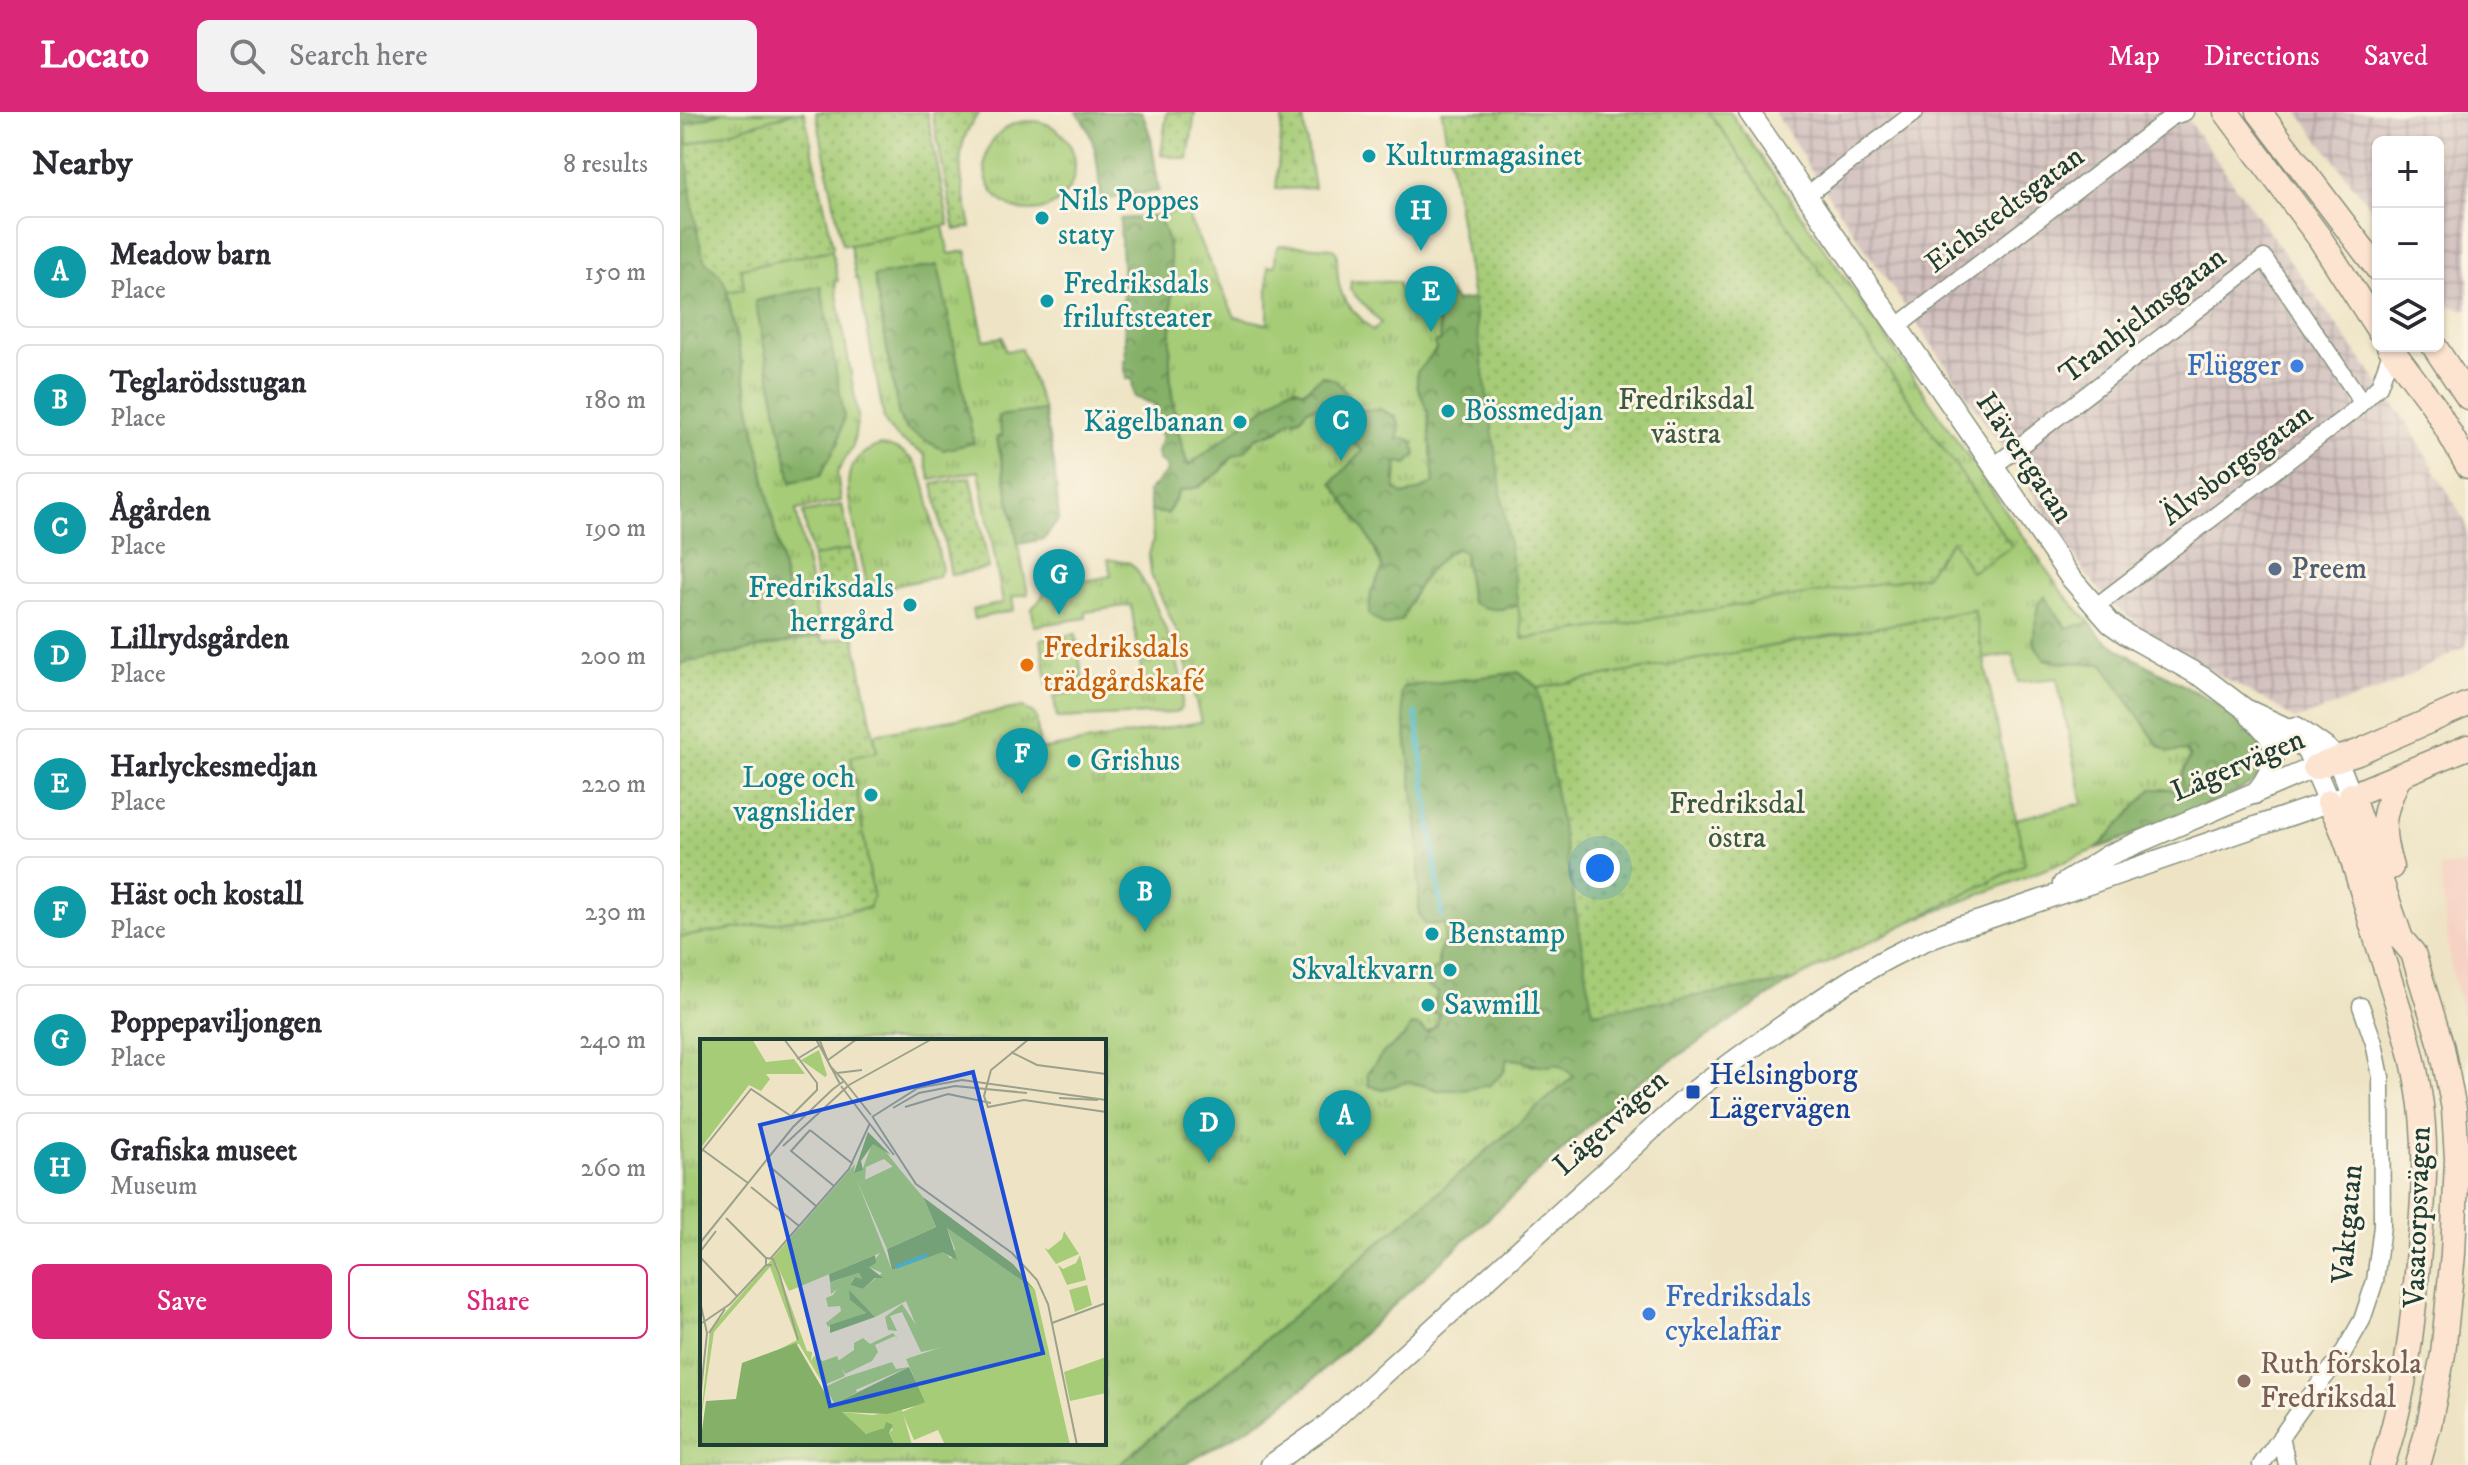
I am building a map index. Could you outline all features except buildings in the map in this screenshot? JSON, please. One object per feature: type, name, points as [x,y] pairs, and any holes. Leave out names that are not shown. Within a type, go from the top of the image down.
[{"type":"main road","points":[[2226,112],[2319,237],[2372,320]]},
{"type":"main road","points":[[2259,112],[2372,261]]},
{"type":"main road","points":[[2393,352],[2434,406],[2468,466]]},
{"type":"main road","points":[[2438,352],[2468,397]]},
{"type":"main road","name":"Lägervägen","points":[[2326,763],[2468,704]]},
{"type":"main road","points":[[2348,796],[2468,747]]},
{"type":"main road","points":[[2399,777],[2384,811],[2383,834],[2415,944],[2413,953]]},
{"type":"main road","name":"Vasatorpsvägen","points":[[2348,796],[2401,939],[2413,953],[2442,1048],[2454,1109],[2457,1159],[2453,1254],[2443,1354],[2418,1465]]},
{"type":"main road","name":"Vasatorpsvägen","points":[[2348,796],[2336,814],[2405,1029],[2422,1112],[2424,1177],[2416,1294],[2406,1366],[2382,1465]]},
{"type":"street","name":"Hävertgatan","points":[[1749,112],[2068,575],[2095,607],[2127,635],[2204,678],[2245,709],[2282,726],[2307,751],[2326,763]]},
{"type":"street","points":[[1807,195],[1915,112]]},
{"type":"street","name":"Eichstedtsgatan","points":[[1898,326],[2171,117],[2185,112]]},
{"type":"street","name":"Tranhjelmsgatan","points":[[1994,466],[2264,258],[2362,402]]},
{"type":"street","name":"Älvsborgsgatan","points":[[2095,607],[2362,402],[2379,386],[2389,352]]},
{"type":"street","points":[[2204,678],[2276,713],[2321,744],[2326,763],[2348,796]]},
{"type":"street","points":[[2245,709],[2271,740],[2273,755],[2264,784],[2253,795]]},
{"type":"street","name":"Lägervägen","points":[[2040,900],[2109,855],[2326,763]]},
{"type":"street","name":"Lägervägen","points":[[1271,1465],[1326,1426],[1693,1092],[1744,1053],[1883,959],[1947,930],[2348,796]]},
{"type":"street","name":"Vaktgatan","points":[[2261,1465],[2342,1355],[2362,1320],[2375,1281],[2382,1226],[2381,1077],[2374,1043],[2361,1006]]},
{"type":"street","points":[[2281,1436],[2287,1465]]},
{"type":"shaded area","points":[[1775,112],[2182,112],[2406,421],[2467,525],[2468,645],[2390,686],[2295,720],[2274,705],[2167,647],[2111,603],[2086,574],[2015,465],[1815,176]]},
{"type":"shaded area","points":[[2298,112],[2468,112],[2468,310],[2444,304],[2444,136],[2372,136],[2372,210]]},
{"type":"shaded area","points":[[2468,864],[2468,1035],[2450,964],[2440,867]]},
{"type":"green space","points":[[680,112],[723,112],[686,124],[687,150],[705,260],[724,277],[797,640],[680,664]]},
{"type":"green space","points":[[723,112],[795,112],[687,145],[686,124]]},
{"type":"green space","points":[[795,112],[804,112],[832,250],[741,268],[744,289],[727,292],[722,279],[704,257],[701,246],[692,202],[687,145]]},
{"type":"green space","points":[[816,112],[927,112],[949,225],[842,244]]},
{"type":"green space","points":[[932,112],[980,112],[970,126],[961,153],[960,167],[971,227],[955,230]]},
{"type":"green space","points":[[1076,112],[1142,112],[1151,138],[1159,191],[1101,200],[1093,142]]},
{"type":"green space","points":[[1167,112],[1195,112],[1188,159],[1161,155]]},
{"type":"green space","points":[[1283,112],[1302,112],[1314,188],[1276,189]]},
{"type":"green space","name":"Fredriksdal västra","points":[[1442,112],[1709,112],[2012,547],[1971,572],[1952,540],[1925,576],[1523,639]]},
{"type":"green space","points":[[1709,112],[1730,112],[2061,591],[2090,623],[2067,628],[2045,597],[2033,642],[2044,659],[2103,664],[2159,746],[2169,752],[2186,751],[2190,758],[2182,774],[2182,795],[2152,789],[2097,849],[1912,921],[2025,864],[2016,819],[2083,803],[2057,678],[2018,682],[2013,654],[1983,659],[1974,610],[1538,688],[1520,672],[1401,693],[1419,839],[1419,914],[1444,924],[1444,942],[1438,955],[1438,992],[1431,1012],[1439,1014],[1437,1025],[1427,1033],[1419,1026],[1384,1052],[1383,1090],[1408,1080],[1438,1090],[1504,1072],[1507,1059],[1521,1058],[1531,1066],[1557,1064],[1575,1076],[1119,1465],[680,1465],[680,937],[869,908],[873,895],[851,757],[877,752],[874,734],[1023,707],[1036,716],[1040,750],[1201,722],[1179,636],[1151,575],[1151,511],[1168,514],[1179,491],[1198,487],[1220,472],[1233,456],[1245,451],[1256,438],[1279,430],[1290,420],[1300,418],[1307,409],[1321,406],[1334,409],[1348,395],[1335,380],[1322,376],[1304,391],[1294,387],[1188,466],[1171,389],[1171,269],[1165,233],[1158,216],[1188,209],[1190,221],[1235,317],[1268,324],[1268,266],[1275,266],[1276,250],[1280,245],[1333,248],[1337,253],[1338,279],[1343,297],[1373,331],[1381,323],[1350,290],[1351,281],[1398,282],[1401,299],[1425,295],[1429,312],[1426,320],[1438,319],[1441,342],[1417,385],[1428,412],[1434,483],[1404,495],[1395,489],[1398,461],[1407,464],[1415,455],[1413,441],[1397,440],[1362,451],[1344,501],[1365,528],[1383,569],[1371,592],[1402,620],[1423,579],[1437,562],[1456,548],[1464,553],[1471,602],[1510,608],[1519,605],[1523,639],[1952,540],[2011,547]]},
{"type":"green space","points":[[1030,121],[1047,124],[1062,134],[1072,149],[1075,166],[1072,183],[1062,198],[1047,208],[1030,211],[1013,208],[998,198],[988,183],[985,166],[988,149],[998,134],[1013,124]]},
{"type":"green space","points":[[1158,216],[1165,233],[1171,269],[1170,375],[1173,402],[1188,466],[1288,389],[1304,391],[1322,376],[1335,380],[1348,395],[1345,408],[1321,406],[1307,409],[1300,418],[1290,420],[1279,430],[1256,438],[1245,451],[1233,456],[1220,472],[1198,487],[1179,491],[1167,514],[1151,511],[1148,492],[1167,472],[1166,465],[1158,459],[1157,451],[1162,438],[1156,408],[1154,404],[1134,397],[1132,379],[1126,379],[1124,361],[1120,219]]},
{"type":"green space","points":[[943,226],[949,254],[966,251],[984,340],[1003,337],[1005,351],[1021,349],[1044,410],[998,416],[1002,436],[997,438],[1028,594],[1012,597],[1014,610],[974,619],[972,610],[1003,603],[979,471],[931,480],[924,454],[906,444],[887,426],[850,245]],"holes":[[[937,265],[973,442],[943,450]]]},
{"type":"green space","points":[[832,250],[858,416],[853,446],[837,473],[841,501],[796,510],[821,636],[797,640],[727,292],[744,289],[740,268]]},
{"type":"green space","points":[[938,265],[974,443],[943,450],[906,429],[899,417],[874,276]]},
{"type":"green space","points":[[821,286],[844,416],[838,443],[820,476],[791,482],[755,301]]},
{"type":"green space","points":[[1449,292],[1456,301],[1473,299],[1519,605],[1494,609],[1471,602],[1464,553],[1456,548],[1437,562],[1423,579],[1402,620],[1386,626],[1369,615],[1371,592],[1383,569],[1367,534],[1332,483],[1362,451],[1350,439],[1350,421],[1363,410],[1380,409],[1395,417],[1400,428],[1397,440],[1404,438],[1413,441],[1416,455],[1407,464],[1398,461],[1395,489],[1404,495],[1434,483],[1428,412],[1417,385],[1417,372],[1436,350],[1435,343],[1441,341],[1438,319],[1426,321],[1429,312],[1425,295]]},
{"type":"green space","points":[[1044,410],[1054,464],[1059,519],[1044,539],[1018,544],[997,437],[1002,436],[998,416]]},
{"type":"green space","points":[[881,445],[905,454],[913,461],[923,479],[942,570],[937,577],[873,590],[867,585],[848,479],[857,459]]},
{"type":"green space","points":[[971,477],[989,568],[951,575],[933,484]]},
{"type":"green space","points":[[842,505],[851,549],[812,557],[803,513]]},
{"type":"green space","points":[[851,549],[861,594],[821,601],[812,557]]},
{"type":"green space","points":[[1108,559],[1130,563],[1137,570],[1161,619],[1181,679],[1183,697],[1180,710],[1174,713],[1057,718],[1054,696],[1143,681],[1131,605],[1086,612],[1086,618],[1034,626],[1032,608],[1041,599],[1055,569],[1058,586],[1111,576]]},
{"type":"green space","points":[[2045,597],[2066,628],[2090,623],[2102,638],[2123,652],[2241,717],[2264,746],[2264,762],[2256,780],[2221,800],[2097,849],[2152,789],[2170,789],[2181,794],[2182,774],[2190,757],[2186,751],[2169,752],[2159,746],[2103,664],[2044,659],[2033,642],[2038,603]]},
{"type":"green space","name":"Fredriksdal östra","points":[[1974,610],[2025,864],[1792,981],[1593,1012],[1538,688]]},
{"type":"green space","points":[[1076,634],[1083,683],[1048,688],[1041,639]]},
{"type":"green space","points":[[854,635],[877,752],[851,757],[873,895],[869,908],[680,937],[680,664],[821,636],[823,642]]},
{"type":"green space","points":[[1520,672],[1538,688],[1593,1012],[1792,981],[1631,1087],[1308,1384],[1262,1420],[1184,1465],[1119,1465],[1574,1076],[1558,1064],[1542,1066],[1507,1059],[1504,1072],[1490,1085],[1462,1090],[1438,1090],[1408,1081],[1383,1090],[1369,1086],[1367,1074],[1384,1052],[1403,1038],[1411,1025],[1419,1026],[1427,1033],[1437,1025],[1439,1014],[1431,1012],[1438,992],[1427,987],[1429,972],[1439,967],[1444,924],[1424,924],[1419,914],[1419,839],[1401,693],[1403,687]]},
{"type":"waterway","points":[[1416,713],[1442,916]]},
{"type":"place","name":"Kulturmagasinet","points":[[1369,156]]},
{"type":"place","name":"Nils Poppes staty","points":[[1042,218]]},
{"type":"place","name":"Grafiska museet","points":[[1421,251]]},
{"type":"place","name":"Fredriksdals friluftsteater","points":[[1047,301]]},
{"type":"place","name":"Harlyckesmedjan","points":[[1431,332]]},
{"type":"place","name":"Flügger","points":[[2297,366]]},
{"type":"place","name":"Bössmedjan","points":[[1448,411]]},
{"type":"place","name":"Kägelbanan","points":[[1240,422]]},
{"type":"place","name":"Ågården","points":[[1341,461]]},
{"type":"place","name":"Preem","points":[[2275,569]]},
{"type":"place","name":"Fredriksdals herrgård","points":[[910,605]]},
{"type":"place","name":"Poppepaviljongen","points":[[1059,615]]},
{"type":"place","name":"Fredriksdals trädgårdskafé","points":[[1027,665]]},
{"type":"place","name":"Grishus","points":[[1074,761]]},
{"type":"place","name":"Häst och kostall","points":[[1022,794]]},
{"type":"place","name":"Loge och vagnslider","points":[[871,795]]},
{"type":"place","name":"Teglarödsstugan","points":[[1145,932]]},
{"type":"place","name":"Benstamp","points":[[1432,934]]},
{"type":"place","name":"Skvaltkvarn","points":[[1450,970]]},
{"type":"place","name":"Sawmill","points":[[1428,1005]]},
{"type":"place","name":"Helsingborg Lägervägen","points":[[1693,1092]]},
{"type":"place","name":"Meadow barn","points":[[1345,1156]]},
{"type":"place","name":"Lillrydsgården","points":[[1209,1163]]},
{"type":"place","name":"Fredriksdals cykelaffär","points":[[1649,1314]]},
{"type":"place","name":"Ruth förskola Fredriksdal","points":[[2244,1381]]}]
